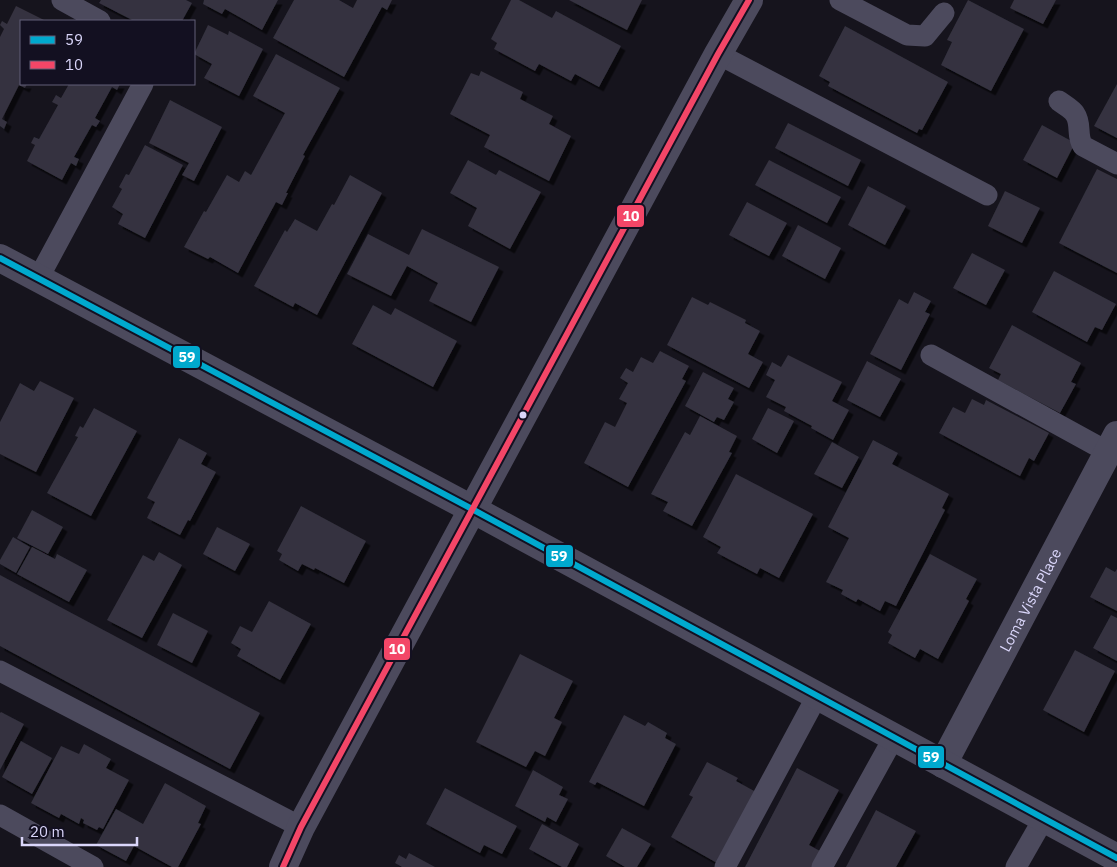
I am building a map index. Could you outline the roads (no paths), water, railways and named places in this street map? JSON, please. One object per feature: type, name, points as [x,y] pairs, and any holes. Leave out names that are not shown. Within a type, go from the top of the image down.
[{"type":"street","points":[[284,867],[301,827],[718,54],[749,0]]},
{"type":"street","points":[[0,258],[472,509],[1117,858]]},
{"type":"street","name":"Loma Vista Place","points":[[943,764],[1112,443]]},
{"type":"lane","points":[[62,0],[98,20]]},
{"type":"lane","points":[[840,0],[907,35],[925,36],[944,13]]},
{"type":"lane","points":[[718,54],[987,195]]},
{"type":"lane","points":[[38,279],[142,85]]},
{"type":"lane","points":[[1059,101],[1075,114],[1079,125],[1079,138],[1082,146],[1117,164]]},
{"type":"lane","points":[[931,355],[1112,443]]},
{"type":"lane","points":[[0,671],[301,827]]},
{"type":"lane","points":[[724,867],[817,696]]},
{"type":"lane","points":[[822,867],[894,737]]},
{"type":"lane","points":[[0,816],[93,867]]},
{"type":"lane","points":[[1016,867],[1044,818]]}]
